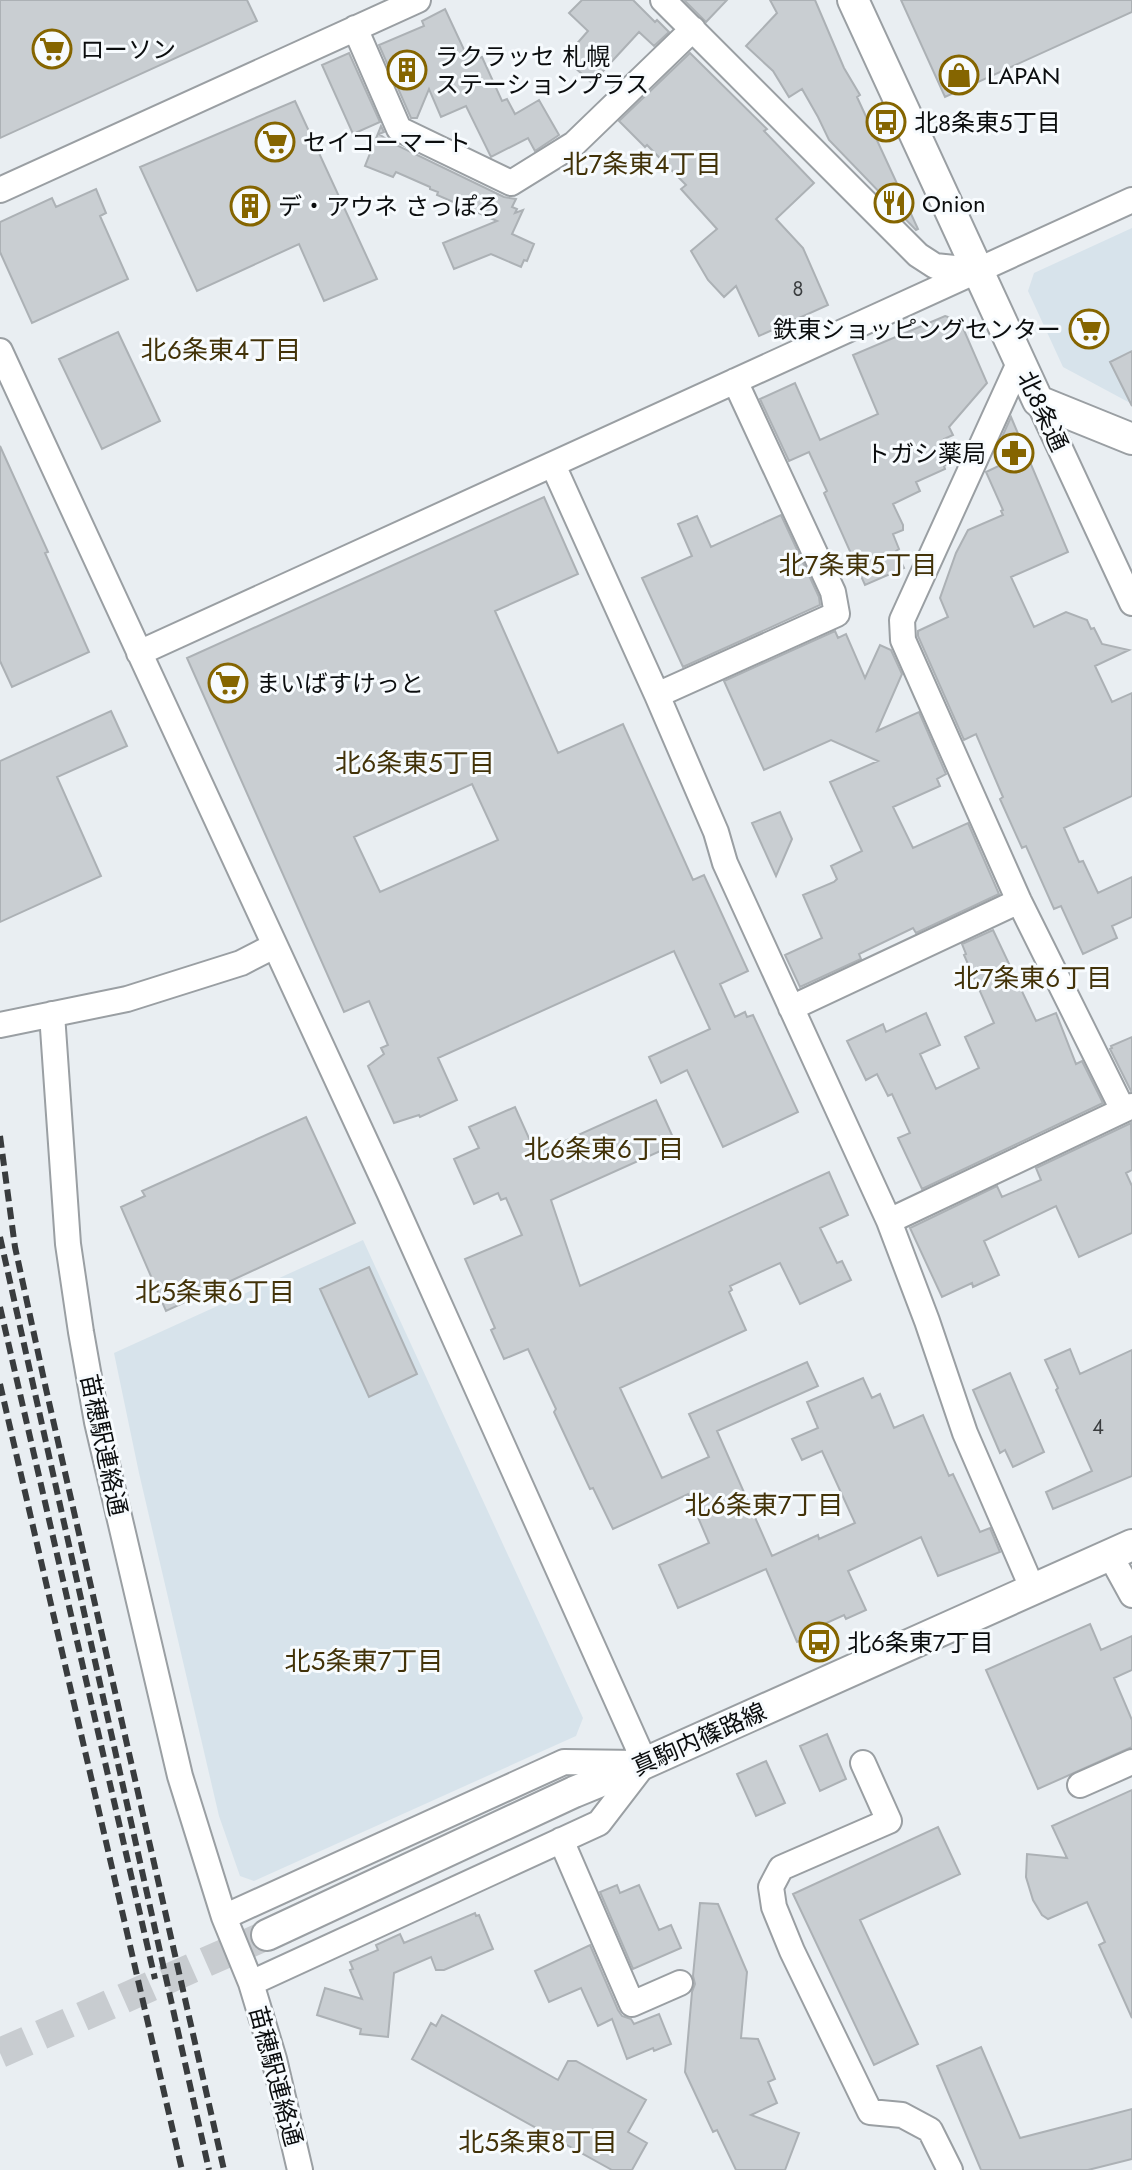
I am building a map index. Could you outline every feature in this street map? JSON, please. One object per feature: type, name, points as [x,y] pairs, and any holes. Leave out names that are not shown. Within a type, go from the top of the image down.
[{"type":"main road","name":"北8条通","points":[[853,0],[1038,401]]},
{"type":"main road","points":[[1038,401],[1132,439]]},
{"type":"main road","name":"真駒内篠路線","points":[[267,1935],[574,1792],[1121,1550]]},
{"type":"street","points":[[0,190],[355,28],[390,6],[418,0]]},
{"type":"street","points":[[663,0],[918,255],[935,266],[977,270]]},
{"type":"street","points":[[355,28],[399,129],[511,183],[574,144],[693,29]]},
{"type":"street","points":[[139,653],[1132,200]]},
{"type":"street","points":[[0,351],[389,1192],[645,1763]]},
{"type":"street","points":[[889,1221],[1127,1108],[1019,901],[903,640],[902,620],[1020,361]]},
{"type":"street","points":[[657,695],[837,614],[833,592],[735,381]]},
{"type":"street","name":"北8条通","points":[[1038,401],[1132,603]]},
{"type":"street","points":[[553,465],[657,695],[716,832],[725,863],[889,1221],[965,1433],[1033,1590]]},
{"type":"street","points":[[791,1008],[1019,901]]},
{"type":"street","points":[[0,1025],[127,999],[241,963],[274,946]]},
{"type":"street","name":"苗穂駅連絡通","points":[[52,1014],[68,1244],[97,1422],[180,1776],[224,1917],[251,1983],[274,2059],[300,2170]]},
{"type":"street","points":[[1121,1550],[1132,1595]]},
{"type":"street","points":[[224,1917],[564,1762],[645,1763]]},
{"type":"street","points":[[1080,1785],[1132,1762]]},
{"type":"street","points":[[251,1983],[599,1823],[645,1763]]},
{"type":"street","points":[[863,1763],[889,1821],[781,1868],[771,1887],[774,1907],[870,2112],[902,2115],[930,2130],[950,2170]]},
{"type":"street","points":[[561,1840],[632,2004],[680,1983]]},
{"type":"shaded area","name":"鉄東ショッピングセンター","points":[[1132,228],[1132,404],[1063,367],[1028,291],[1034,273]]},
{"type":"shaded area","points":[[363,1240],[583,1718],[576,1736],[254,1881],[240,1876],[219,1816],[114,1353]]},
{"type":"building","points":[[0,0],[247,0],[257,21],[0,138]]},
{"type":"building","points":[[582,0],[633,0],[669,32],[654,46],[639,32],[592,83],[573,66],[576,63],[567,55],[588,31],[569,13]]},
{"type":"building","points":[[684,0],[727,0],[706,22]]},
{"type":"building","points":[[770,0],[815,0],[918,229],[829,140],[802,89],[789,97],[773,71],[746,46],[777,13]]},
{"type":"building","points":[[901,0],[1132,0],[1132,12],[945,97]]},
{"type":"building","points":[[445,9],[466,54],[475,50],[479,58],[482,57],[502,101],[507,99],[515,114],[539,100],[559,135],[535,151],[528,138],[491,157],[466,106],[441,117],[429,89],[417,118],[411,118],[379,45],[424,26],[422,21]]},
{"type":"building","points":[[349,53],[380,122],[353,134],[322,65]]},
{"type":"building","points":[[690,53],[767,129],[764,131],[814,183],[776,219],[803,248],[828,305],[759,336],[736,286],[724,297],[708,280],[691,251],[717,229],[681,189],[686,185],[619,121]]},
{"type":"building","name":"デ・アウネ さっぽろ","points":[[295,101],[377,279],[324,301],[299,244],[197,291],[140,167]]},
{"type":"building","points":[[381,126],[384,132],[379,134],[392,143],[504,197],[516,199],[512,207],[517,209],[515,213],[523,210],[512,234],[534,244],[527,261],[524,260],[521,267],[491,254],[454,269],[443,243],[497,221],[437,195],[438,192],[430,187],[396,172],[393,177],[365,166]]},
{"type":"building","points":[[96,189],[106,213],[100,216],[128,279],[32,323],[0,252],[0,222],[52,198],[56,207]]},
{"type":"building","points":[[945,316],[960,321],[987,383],[949,427],[953,435],[944,439],[954,461],[944,466],[945,469],[916,482],[920,491],[893,504],[903,525],[903,530],[893,534],[904,568],[865,585],[809,452],[789,461],[760,399],[795,383],[820,440],[878,414],[853,355]]},
{"type":"building","points":[[118,332],[160,421],[102,449],[59,359]]},
{"type":"building","points":[[1132,351],[1132,406],[1110,362]]},
{"type":"building","points":[[1011,417],[1068,552],[1011,577],[1034,627],[1066,612],[1087,620],[1102,644],[1129,650],[1095,666],[1112,702],[1132,693],[1132,796],[1064,828],[1079,862],[1083,861],[1098,893],[1132,877],[1132,917],[1112,926],[1117,938],[1083,954],[1061,906],[1054,909],[1026,846],[1022,848],[976,734],[964,740],[918,636],[918,631],[948,617],[940,598],[968,530],[1003,515],[986,472],[1005,463],[998,446]]},
{"type":"building","points":[[0,446],[89,652],[12,687],[0,661]]},
{"type":"building","points":[[544,497],[578,574],[495,611],[558,753],[623,724],[693,880],[704,875],[748,971],[720,984],[735,1017],[745,1012],[747,1017],[753,1015],[798,1112],[723,1147],[687,1070],[661,1083],[649,1057],[710,1029],[674,951],[438,1058],[457,1100],[420,1117],[394,1123],[368,1066],[384,1054],[381,1048],[388,1045],[369,1001],[344,1012],[187,658]],"holes":[[[472,784],[498,840],[380,892],[354,837]]]},
{"type":"building","points":[[781,515],[820,605],[683,667],[642,578],[692,556],[678,524],[697,516],[711,547]]},
{"type":"building","points":[[835,631],[838,638],[846,634],[865,678],[880,645],[891,650],[902,674],[877,731],[919,712],[946,774],[937,779],[940,786],[893,807],[913,848],[968,823],[999,894],[916,933],[913,928],[859,954],[861,959],[800,987],[785,955],[822,938],[803,895],[834,882],[837,879],[831,866],[862,851],[830,782],[878,761],[831,740],[764,770],[724,681]]},
{"type":"building","points":[[111,711],[127,746],[57,777],[101,876],[0,922],[0,761]]},
{"type":"building","points":[[780,812],[792,839],[776,876],[752,823]]},
{"type":"building","points":[[993,930],[1036,1021],[1056,1013],[1076,1064],[1082,1061],[1103,1103],[922,1189],[898,1138],[910,1133],[892,1094],[888,1096],[877,1074],[866,1080],[847,1041],[883,1024],[886,1032],[926,1013],[940,1045],[920,1054],[936,1089],[979,1068],[965,1037],[994,1023],[962,944]]},
{"type":"building","points":[[1132,1037],[1132,1091],[1131,1091],[1110,1049]]},
{"type":"building","points":[[656,1100],[676,1144],[551,1200],[580,1286],[829,1172],[848,1215],[820,1228],[837,1263],[842,1261],[851,1280],[800,1304],[780,1263],[730,1286],[732,1290],[729,1292],[746,1330],[620,1388],[662,1478],[709,1457],[689,1414],[807,1362],[818,1386],[717,1431],[772,1556],[818,1535],[819,1539],[855,1523],[822,1451],[802,1460],[792,1439],[818,1428],[807,1402],[863,1378],[872,1398],[880,1394],[894,1428],[923,1415],[949,1476],[953,1474],[980,1532],[990,1528],[1000,1552],[938,1576],[921,1537],[848,1571],[866,1610],[846,1619],[844,1615],[811,1630],[814,1635],[797,1642],[766,1569],[678,1608],[659,1565],[709,1543],[688,1494],[613,1529],[593,1488],[590,1489],[528,1349],[504,1359],[491,1330],[495,1328],[465,1259],[522,1235],[506,1198],[501,1200],[498,1193],[474,1204],[454,1159],[479,1148],[469,1127],[515,1107],[536,1154]]},
{"type":"building","points":[[306,1117],[355,1223],[166,1311],[121,1207],[145,1196],[142,1191]]},
{"type":"building","points":[[1131,1123],[1132,1170],[1126,1173],[1132,1186],[1132,1233],[1079,1257],[1056,1206],[984,1241],[999,1275],[942,1297],[910,1228],[997,1186],[1002,1197],[1041,1180],[1036,1168]]},
{"type":"building","points":[[369,1267],[417,1374],[369,1397],[320,1289]]},
{"type":"building","points":[[1070,1349],[1080,1374],[1132,1350],[1132,1476],[1053,1509],[1046,1492],[1092,1471],[1045,1360]]},
{"type":"building","points":[[1010,1373],[1044,1452],[1013,1467],[1005,1450],[1000,1453],[973,1390]]},
{"type":"building","points":[[1090,1624],[1101,1650],[1132,1636],[1132,1670],[1114,1678],[1132,1720],[1132,1747],[1038,1789],[986,1670]]},
{"type":"building","points":[[827,1734],[846,1779],[820,1791],[800,1746]]},
{"type":"building","points":[[766,1761],[785,1803],[756,1816],[737,1774]]},
{"type":"building","points":[[1132,1790],[1132,2018],[1099,1945],[1105,1942],[1087,1902],[1048,1919],[1033,1900],[1026,1877],[1027,1854],[1067,1858],[1052,1826]]},
{"type":"building","points":[[938,1827],[960,1874],[860,1920],[918,2044],[874,2065],[793,1894]]},
{"type":"building","points":[[617,1885],[620,1893],[639,1885],[659,1930],[671,1925],[681,1948],[633,1969],[600,1892]]},
{"type":"building","points":[[700,1903],[718,1904],[747,1972],[741,2038],[758,2039],[775,2079],[768,2082],[777,2103],[751,2115],[799,2133],[785,2170],[736,2170],[717,2130],[713,2132],[685,2072]]},
{"type":"building","points":[[475,1913],[479,1915],[493,1949],[444,1970],[436,1970],[431,1957],[394,1973],[388,2037],[360,2034],[361,2029],[317,2015],[325,1988],[362,1999],[350,1970],[353,1969],[350,1962],[378,1950],[376,1945],[400,1934],[404,1943]]},
{"type":"building","points":[[590,1945],[622,2016],[631,2019],[634,2024],[659,2014],[671,2044],[627,2059],[612,2019],[598,2026],[581,1988],[549,2002],[535,1971]]},
{"type":"building","points":[[442,2015],[558,2080],[568,2061],[576,2061],[646,2100],[628,2132],[647,2143],[632,2170],[612,2170],[412,2059],[431,2023],[436,2026]]},
{"type":"building","points":[[981,2047],[1020,2138],[1132,2109],[1132,2159],[1088,2170],[981,2170],[937,2066]]},
{"type":"tunnel","points":[[0,2053],[267,1935]]},
{"type":"railway","points":[[0,1136],[15,1247],[224,2170]]},
{"type":"railway","points":[[0,1237],[209,2170]]},
{"type":"railway","points":[[0,1307],[155,1979]]},
{"type":"railway","points":[[0,1384],[182,2170]]},
{"type":"place","name":"ローソン","points":[[52,49]]},
{"type":"place","name":"ラクラッセ 札幌 ステーションプラス","points":[[407,70]]},
{"type":"place","name":"LAPAN","points":[[959,75]]},
{"type":"place","name":"北8条東5丁目","points":[[886,122]]},
{"type":"place","name":"セイコーマート","points":[[275,142]]},
{"type":"place","name":"Onion","points":[[894,203]]},
{"type":"place","name":"デ・アウネ さっぽろ","points":[[250,206]]},
{"type":"place","name":"鉄東ショッピングセンター","points":[[1089,329]]},
{"type":"place","name":"トガシ薬局","points":[[1014,453]]},
{"type":"place","name":"まいばすけっと","points":[[228,683]]},
{"type":"place","name":"北6条東7丁目","points":[[819,1642]]},
{"type":"district","name":"北7条東4丁目","points":[[642,164]]},
{"type":"district","name":"北6条東4丁目","points":[[221,350]]},
{"type":"district","name":"北7条東5丁目","points":[[858,565]]},
{"type":"district","name":"北6条東5丁目","points":[[415,763]]},
{"type":"district","name":"北7条東6丁目","points":[[1033,978]]},
{"type":"district","name":"北6条東6丁目","points":[[604,1149]]},
{"type":"district","name":"北5条東6丁目","points":[[215,1292]]},
{"type":"district","name":"北6条東7丁目","points":[[764,1505]]},
{"type":"district","name":"北5条東7丁目","points":[[364,1661]]},
{"type":"district","name":"北5条東8丁目","points":[[538,2142]]}]
